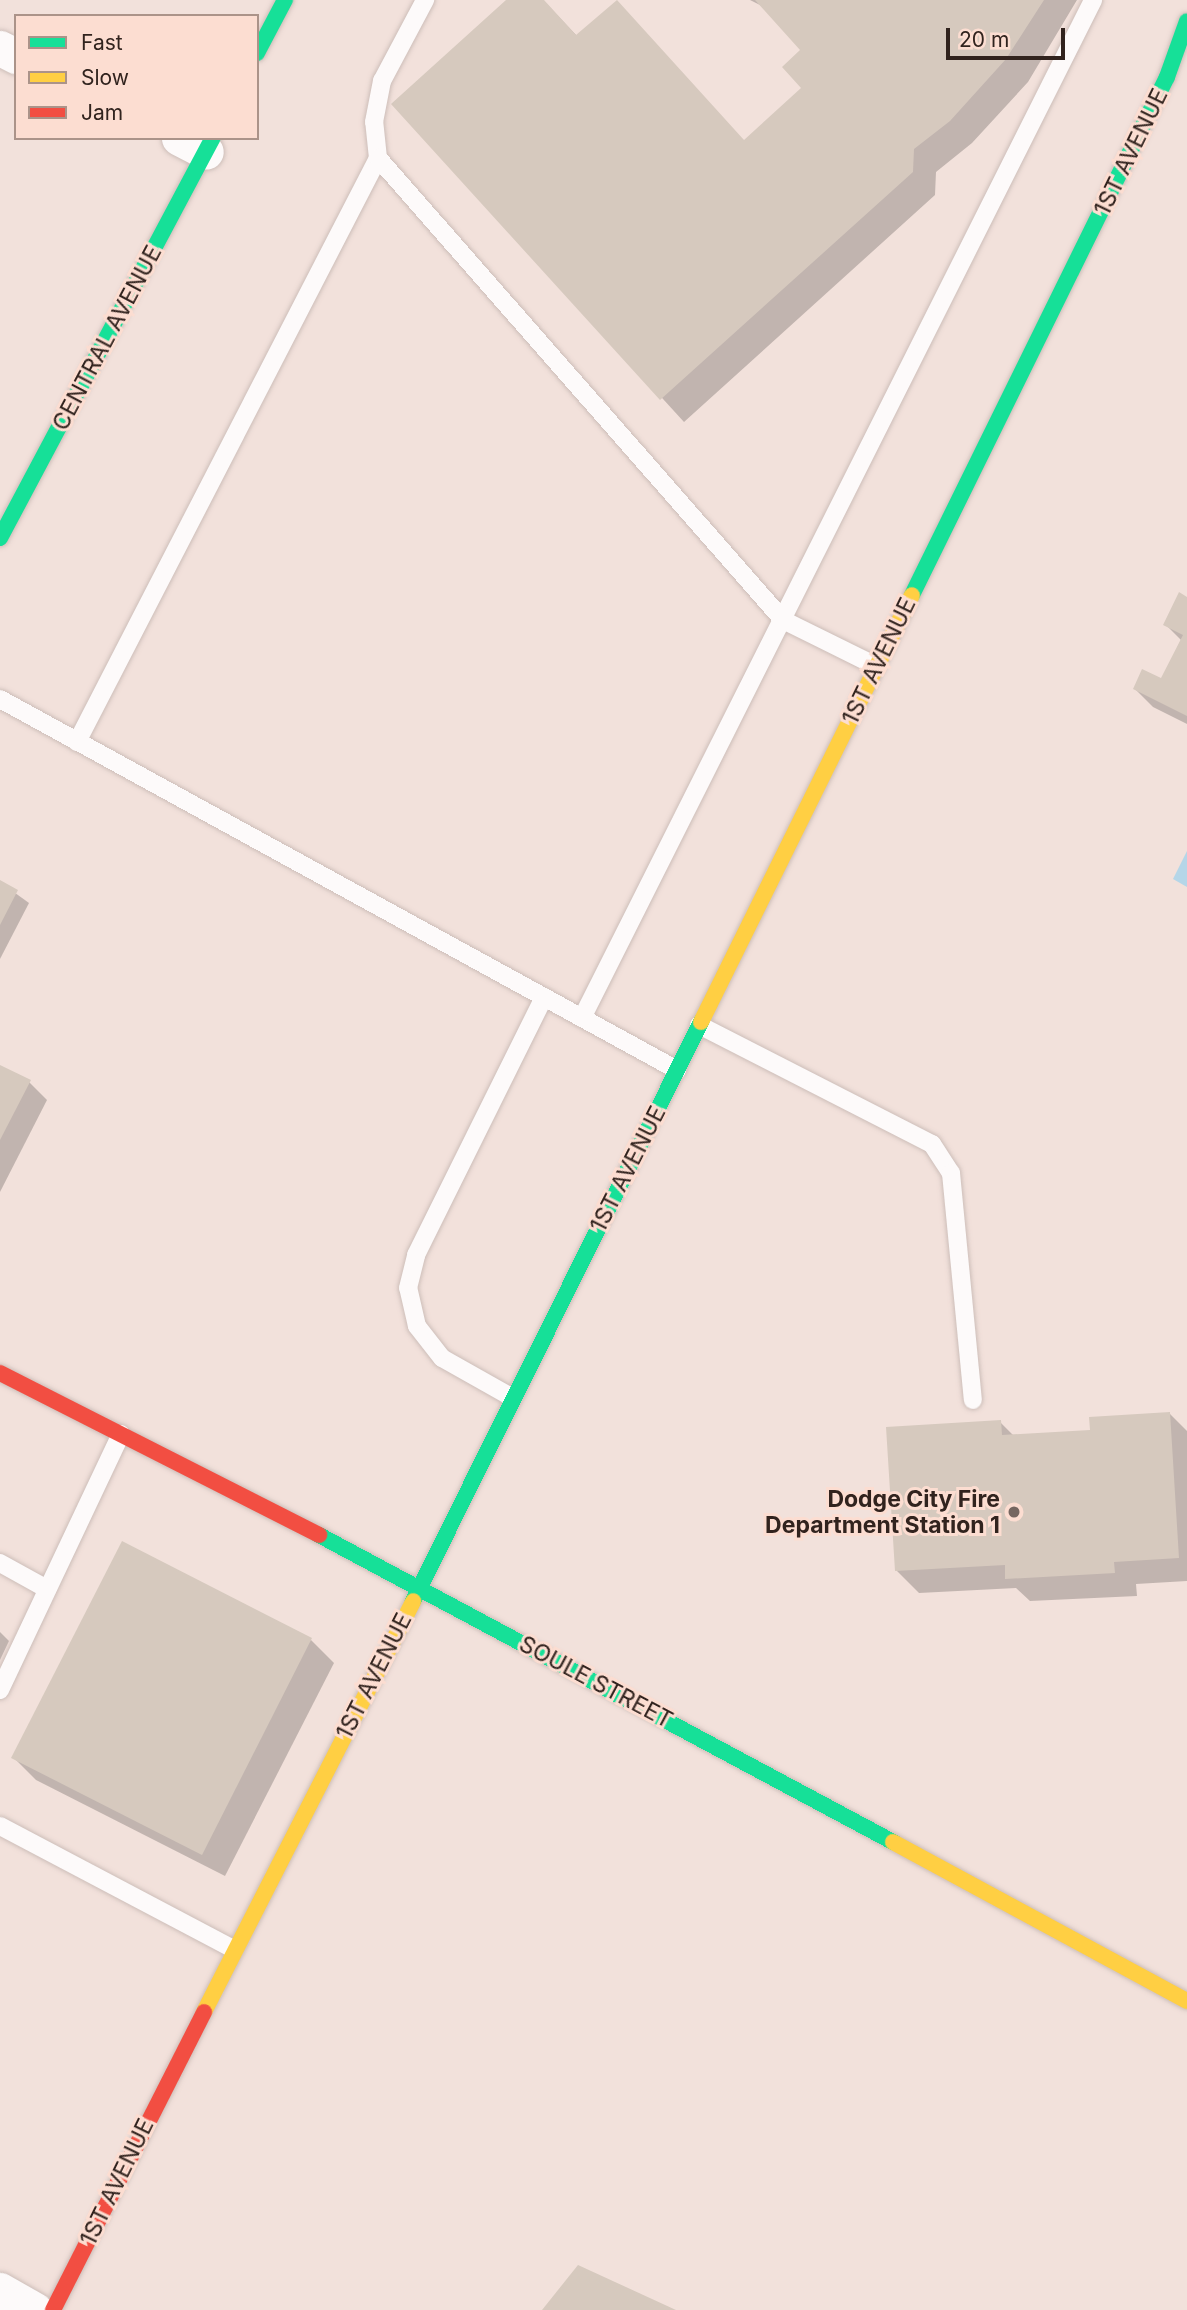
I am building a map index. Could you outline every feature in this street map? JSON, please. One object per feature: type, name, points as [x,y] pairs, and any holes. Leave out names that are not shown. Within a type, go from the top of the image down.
[{"type":"street","points":[[259,49],[285,0]]},
{"type":"street","name":"1ST AVENUE","points":[[53,2310],[233,1949],[420,1587],[677,1070],[1167,77],[1187,21]]},
{"type":"street","name":"CENTRAL AVENUE","points":[[0,538],[200,143]]},
{"type":"street","name":"SOULE STREET","points":[[0,1373],[420,1587],[1187,2001]]},
{"type":"street","points":[[0,2290],[35,2310]]},
{"type":"lane","points":[[78,742],[378,158],[374,122],[383,80],[425,0]]},
{"type":"lane","points":[[582,1018],[1093,0]]},
{"type":"lane","points":[[378,158],[783,620],[876,666]]},
{"type":"lane","points":[[0,699],[677,1070]]},
{"type":"lane","points":[[513,1398],[442,1358],[417,1326],[408,1288],[416,1255],[544,997]]},
{"type":"lane","points":[[699,1025],[932,1144],[951,1173],[973,1400]]},
{"type":"lane","points":[[0,1689],[121,1434]]},
{"type":"lane","points":[[0,1563],[47,1589]]},
{"type":"lane","points":[[0,1826],[233,1949]]},
{"type":"water","points":[[1187,851],[1187,887],[1173,879]]},
{"type":"building","points":[[506,0],[544,0],[576,35],[617,0],[744,140],[801,88],[782,67],[800,50],[755,0],[1044,0],[1006,59],[950,121],[914,149],[913,172],[660,400],[391,104]]},
{"type":"building","points":[[1179,592],[1187,597],[1187,716],[1133,689],[1142,669],[1161,678],[1183,635],[1163,625]]},
{"type":"building","points":[[0,880],[18,890],[0,925]]},
{"type":"building","points":[[0,1065],[31,1080],[0,1140]]},
{"type":"building","points":[[1170,1412],[1179,1558],[1114,1562],[1115,1573],[1005,1579],[1005,1565],[895,1571],[886,1427],[1001,1420],[1002,1435],[1090,1430],[1089,1417]]},
{"type":"building","points":[[122,1541],[312,1638],[202,1855],[11,1758]]},
{"type":"building","points":[[578,2265],[676,2310],[542,2310]]},
{"type":"traffic: fast","points":[[259,49],[285,0]]},
{"type":"traffic: fast","points":[[912,595],[1167,77],[1187,21]]},
{"type":"traffic: fast","points":[[0,538],[212,140]]},
{"type":"traffic: fast","points":[[413,1601],[701,1022]]},
{"type":"traffic: fast","points":[[319,1535],[893,1842]]},
{"type":"traffic: slow","points":[[701,1022],[912,595]]},
{"type":"traffic: slow","points":[[204,2012],[413,1601]]},
{"type":"traffic: slow","points":[[893,1842],[1187,2001]]},
{"type":"traffic: jam","points":[[0,1373],[319,1535]]},
{"type":"traffic: jam","points":[[53,2310],[204,2012]]},
{"type":"place","name":"Dodge City Fire Department Station 1","points":[[1014,1512]]}]
